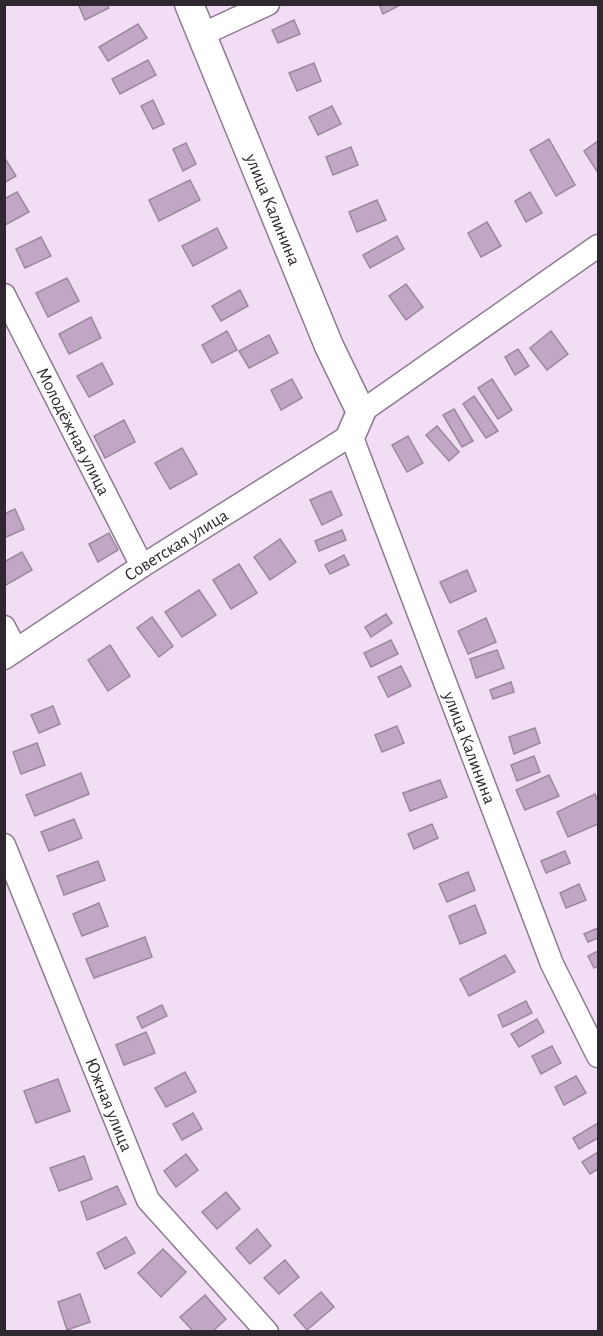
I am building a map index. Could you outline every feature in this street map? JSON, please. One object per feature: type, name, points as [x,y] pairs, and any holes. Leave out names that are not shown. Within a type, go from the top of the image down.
[{"type":"street","name":"улица Калинина","points":[[189,4],[329,346],[552,964],[598,1056]]},
{"type":"street","points":[[201,35],[268,4]]},
{"type":"street","name":"Советская улица","points":[[10,654],[356,424],[598,246]]},
{"type":"street","name":"Молодёжная улица","points":[[4,295],[142,566]]},
{"type":"street","points":[[4,627],[10,654]]},
{"type":"street","name":"Южная улица","points":[[4,845],[148,1200],[267,1332]]},
{"type":"building","points":[[107,4],[109,8],[85,20],[79,6]]},
{"type":"building","points":[[379,4],[402,4],[383,14]]},
{"type":"building","points":[[294,20],[300,34],[278,43],[272,30]]},
{"type":"building","points":[[138,24],[147,38],[108,61],[99,47]]},
{"type":"building","points":[[148,60],[156,75],[120,94],[112,79]]},
{"type":"building","points":[[314,63],[321,81],[297,91],[289,73]]},
{"type":"building","points":[[153,100],[164,124],[153,129],[141,106]]},
{"type":"building","points":[[332,106],[341,124],[318,135],[309,117]]},
{"type":"building","points":[[549,139],[575,185],[556,196],[530,150]]},
{"type":"building","points":[[598,141],[598,173],[584,151]]},
{"type":"building","points":[[186,143],[196,164],[183,171],[173,149]]},
{"type":"building","points":[[351,147],[358,165],[333,175],[326,157]]},
{"type":"building","points":[[4,157],[16,176],[4,183]]},
{"type":"building","points":[[190,180],[200,200],[159,221],[149,200]]},
{"type":"building","points":[[17,192],[29,212],[5,225],[4,199]]},
{"type":"building","points":[[530,192],[542,213],[526,222],[515,201]]},
{"type":"building","points":[[377,200],[386,220],[357,232],[349,212]]},
{"type":"building","points":[[487,222],[501,246],[481,257],[468,233]]},
{"type":"building","points":[[217,228],[227,248],[193,266],[182,246]]},
{"type":"building","points":[[397,236],[404,249],[370,268],[363,255]]},
{"type":"building","points":[[41,237],[51,256],[25,268],[16,249]]},
{"type":"building","points":[[67,278],[79,301],[48,317],[36,293]]},
{"type":"building","points":[[406,284],[423,307],[406,320],[389,296]]},
{"type":"building","points":[[240,290],[248,306],[221,321],[212,306]]},
{"type":"building","points":[[91,317],[101,338],[69,354],[59,334]]},
{"type":"building","points":[[227,331],[237,350],[212,363],[202,345]]},
{"type":"building","points":[[551,331],[568,354],[547,370],[530,348]]},
{"type":"building","points":[[269,335],[278,353],[249,368],[239,351]]},
{"type":"building","points":[[518,349],[529,366],[515,375],[505,357]]},
{"type":"building","points":[[102,363],[113,384],[89,397],[77,376]]},
{"type":"building","points":[[292,379],[302,398],[281,410],[271,390]]},
{"type":"building","points":[[492,379],[512,410],[498,419],[478,388]]},
{"type":"building","points":[[474,396],[498,431],[486,438],[463,404]]},
{"type":"building","points":[[454,409],[473,441],[462,447],[443,415]]},
{"type":"building","points":[[124,420],[135,442],[105,458],[94,436]]},
{"type":"building","points":[[437,426],[459,452],[449,461],[426,435]]},
{"type":"building","points":[[408,436],[423,463],[407,472],[392,445]]},
{"type":"building","points":[[182,448],[197,474],[170,489],[155,463]]},
{"type":"building","points":[[331,491],[342,515],[322,525],[310,500]]},
{"type":"building","points":[[15,509],[24,529],[4,538],[4,514]]},
{"type":"building","points":[[342,530],[346,540],[319,551],[315,541]]},
{"type":"building","points":[[109,533],[118,550],[98,562],[89,544]]},
{"type":"building","points":[[280,539],[296,562],[270,580],[254,557]]},
{"type":"building","points":[[22,552],[32,570],[6,585],[4,562]]},
{"type":"building","points":[[344,555],[349,565],[330,574],[325,565]]},
{"type":"building","points":[[239,564],[257,593],[231,609],[213,580]]},
{"type":"building","points":[[467,570],[476,591],[450,603],[440,582]]},
{"type":"building","points":[[199,590],[216,615],[182,637],[165,612]]},
{"type":"building","points":[[386,614],[392,623],[371,637],[365,627]]},
{"type":"building","points":[[152,617],[173,646],[159,657],[137,628]]},
{"type":"building","points":[[486,618],[496,642],[468,654],[458,631]]},
{"type":"building","points":[[391,640],[398,654],[371,667],[364,653]]},
{"type":"building","points":[[110,645],[130,676],[108,691],[88,660]]},
{"type":"building","points":[[497,650],[504,668],[476,678],[470,659]]},
{"type":"building","points":[[401,666],[411,686],[388,697],[378,677]]},
{"type":"building","points":[[511,682],[514,692],[493,699],[490,690]]},
{"type":"building","points":[[53,706],[60,724],[39,733],[31,715]]},
{"type":"building","points":[[397,726],[404,743],[382,752],[375,735]]},
{"type":"building","points":[[535,728],[540,743],[514,754],[509,737]]},
{"type":"building","points":[[37,743],[45,765],[21,774],[13,752]]},
{"type":"building","points":[[534,756],[540,772],[517,781],[511,765]]},
{"type":"building","points":[[81,773],[89,794],[35,816],[26,795]]},
{"type":"building","points":[[549,775],[559,796],[525,810],[516,790]]},
{"type":"building","points":[[440,780],[447,797],[410,811],[403,793]]},
{"type":"building","points":[[595,794],[598,802],[598,824],[568,837],[557,812]]},
{"type":"building","points":[[74,819],[82,838],[49,851],[41,832]]},
{"type":"building","points":[[432,824],[438,838],[414,849],[408,834]]},
{"type":"building","points":[[565,851],[570,863],[546,873],[541,861]]},
{"type":"building","points":[[98,861],[105,880],[64,895],[57,876]]},
{"type":"building","points":[[468,872],[475,890],[447,902],[439,884]]},
{"type":"building","points":[[579,884],[586,900],[566,908],[560,893]]},
{"type":"building","points":[[99,903],[108,926],[82,936],[73,914]]},
{"type":"building","points":[[475,905],[486,933],[460,944],[449,916]]},
{"type":"building","points":[[598,928],[598,938],[588,942],[584,934]]},
{"type":"building","points":[[145,937],[152,957],[94,978],[86,959]]},
{"type":"building","points":[[598,951],[598,966],[594,968],[588,956]]},
{"type":"building","points":[[505,955],[515,972],[469,996],[460,979]]},
{"type":"building","points":[[526,1001],[532,1013],[503,1027],[498,1015]]},
{"type":"building","points":[[162,1005],[167,1016],[142,1028],[137,1017]]},
{"type":"building","points":[[537,1019],[544,1032],[519,1047],[511,1034]]},
{"type":"building","points":[[146,1032],[155,1053],[124,1065],[116,1045]]},
{"type":"building","points":[[552,1046],[561,1063],[541,1074],[532,1056]]},
{"type":"building","points":[[185,1072],[196,1092],[166,1107],[155,1088]]},
{"type":"building","points":[[576,1076],[586,1093],[564,1105],[555,1087]]},
{"type":"building","points":[[58,1079],[70,1111],[36,1123],[24,1091]]},
{"type":"building","points":[[193,1113],[202,1129],[182,1140],[173,1124]]},
{"type":"building","points":[[598,1123],[598,1138],[579,1149],[573,1138]]},
{"type":"building","points":[[598,1152],[598,1169],[590,1174],[582,1162]]},
{"type":"building","points":[[186,1154],[198,1170],[176,1187],[164,1171]]},
{"type":"building","points":[[84,1156],[92,1179],[59,1191],[50,1168]]},
{"type":"building","points":[[117,1186],[126,1204],[87,1220],[81,1202]]},
{"type":"building","points":[[226,1192],[240,1209],[217,1229],[202,1212]]},
{"type":"building","points":[[257,1229],[271,1246],[250,1264],[236,1248]]},
{"type":"building","points":[[126,1237],[135,1253],[105,1269],[97,1253]]},
{"type":"building","points":[[163,1249],[186,1272],[161,1297],[138,1273]]},
{"type":"building","points":[[285,1260],[299,1277],[279,1294],[264,1278]]},
{"type":"building","points":[[321,1292],[334,1307],[307,1330],[294,1315]]},
{"type":"building","points":[[80,1294],[90,1322],[67,1330],[58,1302]]},
{"type":"building","points":[[205,1295],[226,1319],[212,1332],[194,1332],[180,1317]]}]
